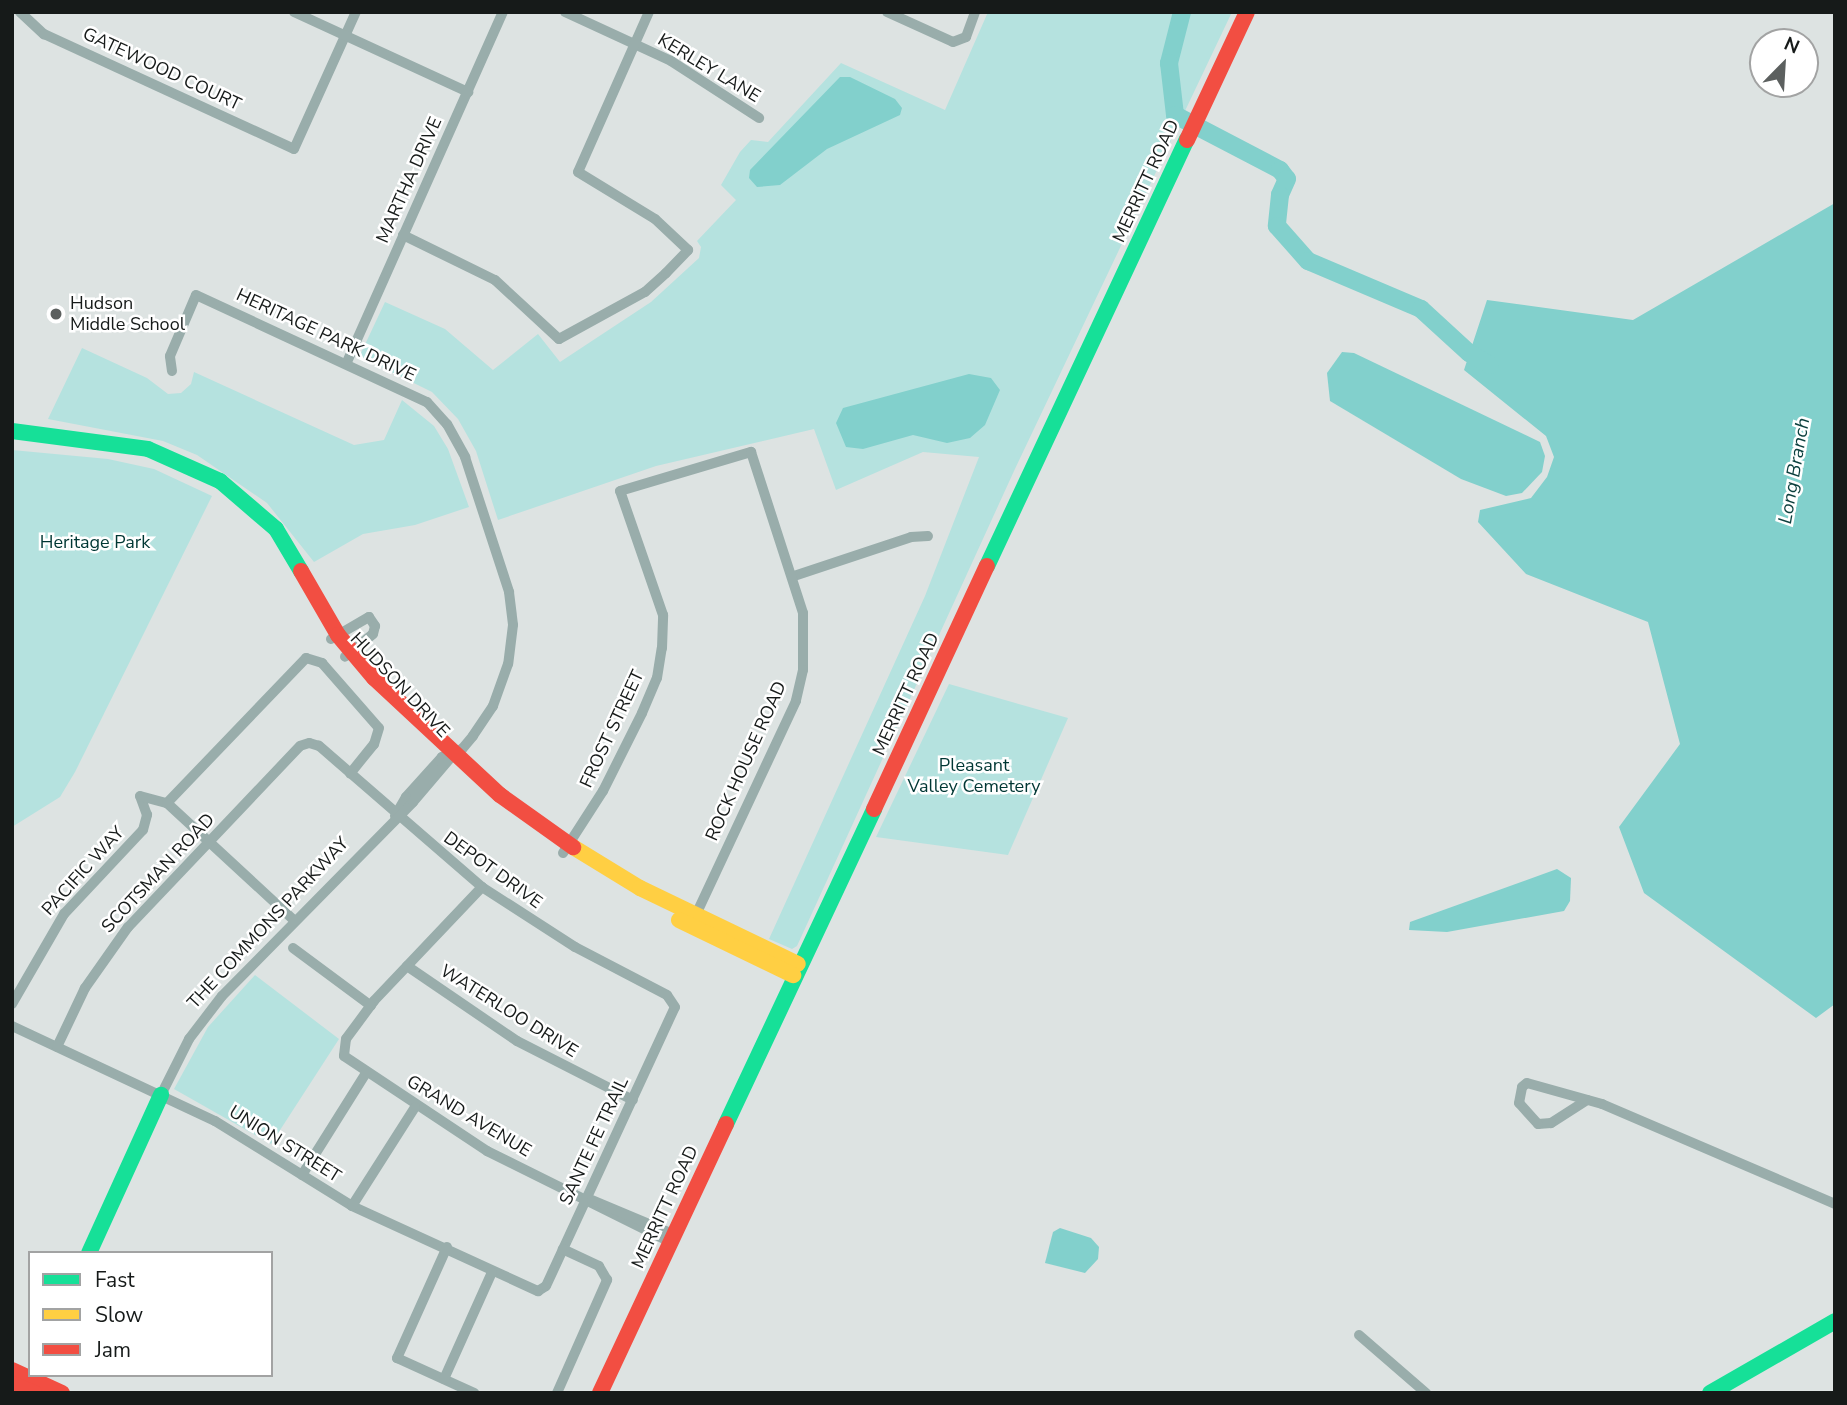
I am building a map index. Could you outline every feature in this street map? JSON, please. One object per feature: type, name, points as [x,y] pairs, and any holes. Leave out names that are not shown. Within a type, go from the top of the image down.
[{"type":"street","name":"GATEWOOD COURT","points":[[20,12],[44,34],[294,149],[345,37]]},
{"type":"street","points":[[293,12],[468,92]]},
{"type":"street","points":[[345,37],[356,12]]},
{"type":"street","name":"MARTHA DRIVE","points":[[346,362],[503,12]]},
{"type":"street","name":"KERLEY LANE","points":[[565,12],[671,61],[759,118]]},
{"type":"street","points":[[403,235],[495,280],[559,339],[645,292],[688,250],[656,219],[578,172],[649,12]]},
{"type":"street","points":[[887,12],[960,42],[975,12]]},
{"type":"street","name":"MERRITT ROAD","points":[[600,1393],[1247,12]]},
{"type":"street","name":"HERITAGE PARK DRIVE","points":[[172,371],[170,356],[196,295],[346,362],[426,402],[447,424],[465,457],[509,592],[513,625],[508,664],[493,706],[448,759]]},
{"type":"street","name":"HUDSON DRIVE","points":[[12,431],[148,449],[220,481],[276,529],[335,637]]},
{"type":"street","name":"HUDSON DRIVE","points":[[12,442],[137,457],[207,484],[253,518],[274,541],[335,637],[448,759],[566,849],[706,935],[796,970]]},
{"type":"street","name":"ROCK HOUSE ROAD","points":[[621,491],[751,452],[794,576],[803,613],[804,643],[796,701],[695,917]]},
{"type":"street","name":"FROST STREET","points":[[566,849],[603,791],[642,713],[657,678],[662,648],[663,615],[621,491]]},
{"type":"street","points":[[794,576],[911,537],[928,536]]},
{"type":"street","points":[[335,637],[369,617],[375,626],[373,634],[349,654]]},
{"type":"street","points":[[294,920],[167,803],[300,661],[312,658],[322,663],[379,728],[374,744],[350,774]]},
{"type":"street","name":"DEPOT DRIVE","points":[[309,743],[319,746],[395,816],[482,887],[563,940],[674,1002]]},
{"type":"street","name":"SCOTSMAN ROAD","points":[[57,1047],[85,988],[113,946],[300,746],[309,743]]},
{"type":"street","name":"THE COMMONS PARKWAY","points":[[90,1251],[160,1095],[204,1018],[395,816],[406,797],[448,759]]},
{"type":"street","name":"PACIFIC WAY","points":[[12,1004],[64,914],[143,830],[147,815],[140,796],[167,803]]},
{"type":"street","name":"HUDSON DRIVE","points":[[566,849],[796,970]]},
{"type":"street","points":[[293,948],[371,1006],[482,887]]},
{"type":"street","name":"WATERLOO DRIVE","points":[[407,966],[517,1041],[633,1100]]},
{"type":"street","name":"SANTE FE TRAIL","points":[[538,1291],[546,1286],[674,1013],[674,1002]]},
{"type":"street","name":"GRAND AVENUE","points":[[371,1006],[346,1039],[343,1051],[366,1073],[487,1151],[671,1238]]},
{"type":"street","name":"UNION STREET","points":[[12,1026],[248,1139],[352,1206],[447,1247],[492,1272],[538,1291]]},
{"type":"street","points":[[302,1175],[366,1073]]},
{"type":"street","points":[[1587,1100],[1552,1123],[1538,1124],[1519,1103],[1522,1087],[1527,1083],[1587,1100],[1835,1204]]},
{"type":"street","points":[[352,1206],[415,1107]]},
{"type":"street","points":[[447,1247],[397,1358],[474,1393]]},
{"type":"street","points":[[557,1393],[607,1280],[599,1266],[563,1249]]},
{"type":"street","points":[[444,1379],[492,1272]]},
{"type":"street","points":[[1710,1393],[1835,1321]]},
{"type":"street","points":[[1359,1335],[1426,1393]]},
{"type":"street","points":[[12,1370],[28,1386],[62,1393]]},
{"type":"green space","points":[[988,12],[1232,12],[1014,471],[797,946],[792,949],[769,939],[925,596],[979,457],[923,452],[836,490],[814,429],[656,466],[498,520],[476,451],[458,419],[432,392],[363,358],[361,353],[385,302],[445,329],[493,370],[538,334],[560,362],[651,302],[699,258],[701,247],[697,241],[736,200],[721,185],[740,152],[751,140],[768,142],[841,63],[945,110]]},
{"type":"green space","points":[[82,348],[147,378],[168,394],[181,393],[191,384],[194,372],[354,445],[384,440],[402,400],[434,426],[448,449],[469,507],[415,525],[363,534],[314,562],[267,503],[197,455],[163,441],[48,419]]},
{"type":"green space","name":"Heritage Park","points":[[12,450],[108,459],[154,469],[212,496],[75,772],[60,797],[12,827]]},
{"type":"green space","name":"Pleasant Valley Cemetery","points":[[949,684],[1068,718],[1008,855],[876,837]]},
{"type":"green space","points":[[255,975],[339,1039],[271,1144],[174,1089],[208,1027]]},
{"type":"water","points":[[840,77],[850,77],[895,99],[902,108],[900,115],[827,149],[780,185],[757,187],[749,178],[750,170]]},
{"type":"water","name":"Long Branch","points":[[1835,203],[1835,1004],[1816,1018],[1644,893],[1619,827],[1680,744],[1648,622],[1526,574],[1478,522],[1480,510],[1531,498],[1547,477],[1554,457],[1546,436],[1464,370],[1487,300],[1633,320]]},
{"type":"water","points":[[1342,352],[1354,353],[1540,442],[1545,456],[1542,472],[1522,493],[1506,496],[1461,479],[1330,401],[1327,373]]},
{"type":"water","points":[[969,374],[991,378],[1000,390],[985,425],[970,438],[947,443],[913,435],[863,449],[846,447],[836,423],[843,408]]},
{"type":"water","points":[[1557,869],[1571,878],[1570,901],[1564,911],[1447,932],[1409,930],[1410,922]]},
{"type":"water","points":[[1060,1228],[1091,1238],[1099,1247],[1098,1259],[1085,1273],[1045,1263],[1053,1232]]},
{"type":"waterway","points":[[1182,12],[1169,63],[1175,115],[1280,170],[1287,179],[1280,195],[1277,226],[1308,261],[1421,309],[1469,353],[1490,365]]},
{"type":"traffic: fast","points":[[987,566],[1187,140]]},
{"type":"traffic: fast","points":[[12,431],[148,449],[220,481],[276,529],[301,571]]},
{"type":"traffic: fast","points":[[726,1124],[874,809]]},
{"type":"traffic: fast","points":[[90,1251],[161,1095]]},
{"type":"traffic: fast","points":[[1710,1393],[1835,1321]]},
{"type":"traffic: slow","points":[[573,847],[640,888],[798,964]]},
{"type":"traffic: slow","points":[[679,920],[793,975]]},
{"type":"traffic: jam","points":[[1187,140],[1247,12]]},
{"type":"traffic: jam","points":[[874,809],[987,566]]},
{"type":"traffic: jam","points":[[301,571],[338,635],[374,678],[500,795],[573,847]]},
{"type":"traffic: jam","points":[[600,1393],[726,1124]]},
{"type":"traffic: jam","points":[[12,1370],[62,1393]]},
{"type":"traffic: jam","points":[[12,1384],[34,1393]]},
{"type":"place","name":"Hudson Middle School","points":[[56,314]]}]
